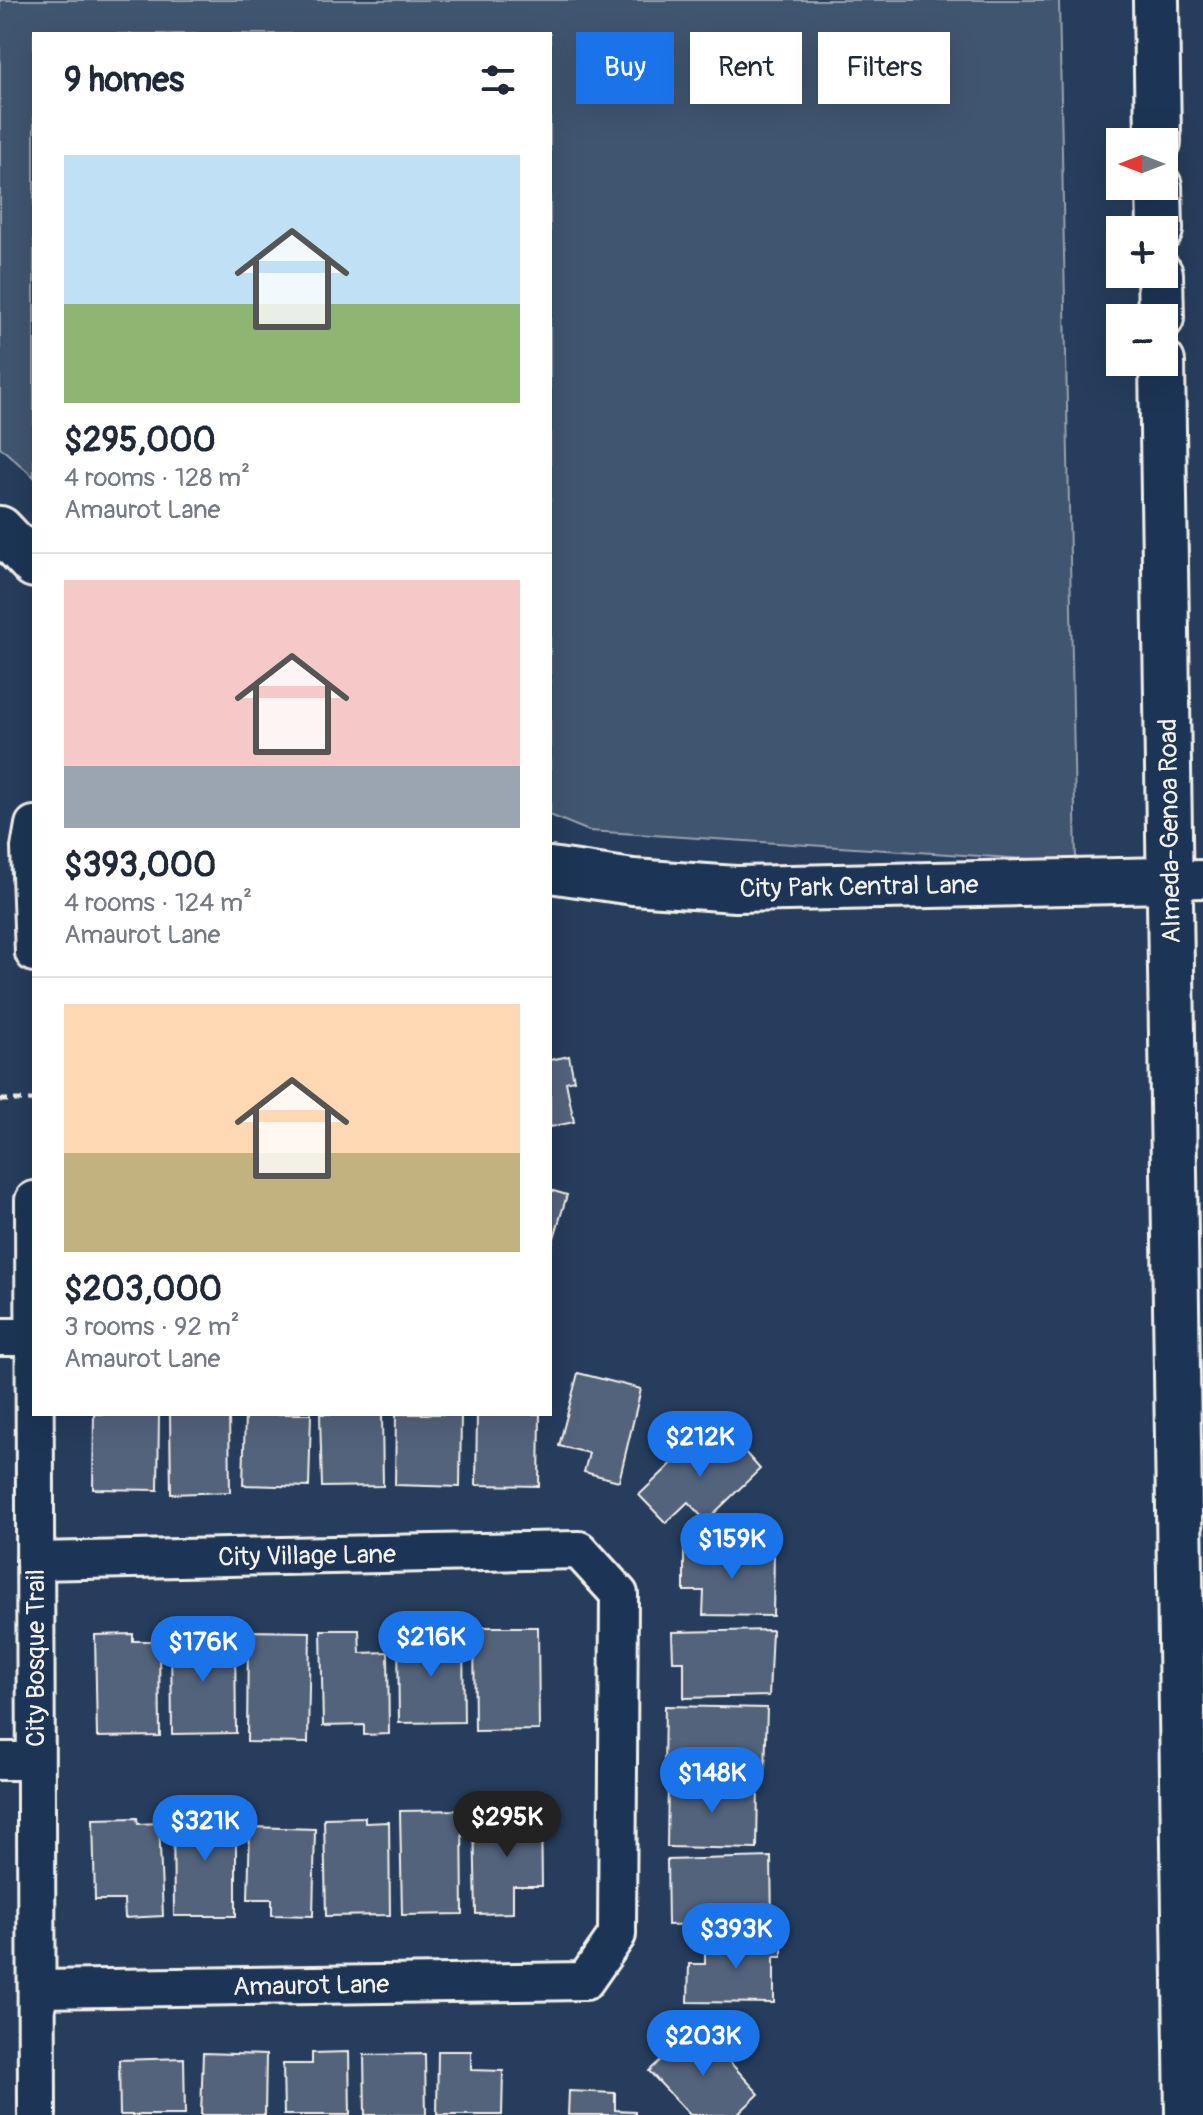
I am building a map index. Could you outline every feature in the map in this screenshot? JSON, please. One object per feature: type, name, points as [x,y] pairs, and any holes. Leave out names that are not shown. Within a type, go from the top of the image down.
[{"type":"main road","points":[[1156,0],[1158,128]]},
{"type":"main road","name":"Almeda-Genoa Road","points":[[1163,376],[1186,879],[1192,1637],[1188,2115]]},
{"type":"main road","points":[[0,529],[32,563]]},
{"type":"main road","name":"City Park Central Lane","points":[[552,870],[633,882],[736,889],[1186,879]]},
{"type":"street","points":[[32,836],[32,900]]},
{"type":"street","points":[[0,1337],[32,1337]]},
{"type":"street","name":"City Bosque Trail","points":[[34,1416],[35,1561],[18,1761],[37,1989],[37,2115]]},
{"type":"street","name":"City Village Lane","points":[[35,1561],[579,1550],[619,1594],[617,1935],[585,1981]]},
{"type":"street","name":"Amaurot Lane","points":[[37,1989],[585,1981]]},
{"type":"path","points":[[0,1100],[32,1100]]},
{"type":"shaded area","points":[[0,0],[1059,0],[1076,862],[589,831],[552,816],[552,32],[32,32],[32,475],[0,447]]},
{"type":"building","points":[[569,1056],[574,1080],[566,1082],[574,1122],[552,1127],[552,1060]]},
{"type":"building","points":[[552,1191],[567,1195],[552,1244]]},
{"type":"building","points":[[578,1373],[641,1389],[619,1481],[584,1472],[589,1453],[559,1446]]},
{"type":"building","points":[[94,1416],[159,1416],[158,1490],[93,1489]]},
{"type":"building","points":[[170,1416],[229,1416],[230,1492],[171,1494]]},
{"type":"building","points":[[245,1416],[311,1416],[309,1487],[243,1485]]},
{"type":"building","points":[[320,1416],[382,1416],[383,1486],[322,1487]]},
{"type":"building","points":[[396,1416],[461,1416],[460,1487],[395,1485]]},
{"type":"building","points":[[477,1416],[540,1416],[539,1486],[476,1485]]},
{"type":"building","points":[[709,1428],[737,1458],[744,1451],[760,1469],[706,1521],[688,1502],[666,1523],[639,1495]]},
{"type":"building","points":[[684,1550],[774,1552],[773,1616],[703,1615],[704,1591],[684,1591]]},
{"type":"building","points":[[474,1627],[538,1627],[539,1730],[475,1731]]},
{"type":"building","points":[[321,1630],[359,1630],[360,1653],[388,1652],[389,1734],[364,1735],[364,1725],[323,1726]]},
{"type":"building","points":[[772,1630],[769,1696],[684,1698],[684,1661],[673,1661],[672,1632]]},
{"type":"building","points":[[248,1631],[310,1632],[308,1743],[247,1742]]},
{"type":"building","points":[[133,1634],[133,1641],[159,1641],[160,1736],[97,1737],[95,1635]]},
{"type":"building","points":[[171,1635],[235,1635],[236,1733],[172,1734]]},
{"type":"building","points":[[398,1635],[463,1635],[464,1722],[399,1723]]},
{"type":"building","points":[[665,1706],[767,1708],[765,1772],[664,1769]]},
{"type":"building","points":[[668,1781],[758,1783],[757,1849],[667,1847]]},
{"type":"building","points":[[516,1808],[541,1808],[542,1886],[513,1886],[513,1913],[476,1914],[474,1819],[517,1818]]},
{"type":"building","points":[[462,1810],[463,1914],[402,1915],[400,1811]]},
{"type":"building","points":[[173,1811],[236,1811],[236,1916],[174,1916]]},
{"type":"building","points":[[365,1817],[365,1823],[389,1822],[390,1915],[326,1916],[324,1818]]},
{"type":"building","points":[[137,1818],[138,1824],[159,1823],[163,1916],[125,1918],[124,1900],[95,1900],[93,1819]]},
{"type":"building","points":[[250,1827],[315,1829],[313,1916],[272,1915],[272,1899],[248,1899]]},
{"type":"building","points":[[771,1857],[772,1922],[668,1925],[667,1860]]},
{"type":"building","points":[[705,1937],[782,1937],[782,1957],[774,1957],[774,2003],[688,2002],[689,1964],[705,1964]]},
{"type":"building","points":[[697,2026],[759,2094],[737,2115],[690,2115],[649,2071]]},
{"type":"building","points":[[438,2051],[471,2051],[471,2070],[503,2071],[502,2115],[437,2115]]},
{"type":"building","points":[[349,2052],[350,2115],[284,2115],[283,2064],[312,2064],[312,2053]]},
{"type":"building","points":[[203,2053],[266,2055],[265,2115],[201,2115]]},
{"type":"building","points":[[425,2054],[426,2115],[365,2115],[364,2055]]},
{"type":"building","points":[[184,2058],[185,2115],[120,2115],[119,2060]]},
{"type":"building","points":[[569,2091],[615,2093],[615,2110],[635,2111],[635,2115],[568,2115]]}]
